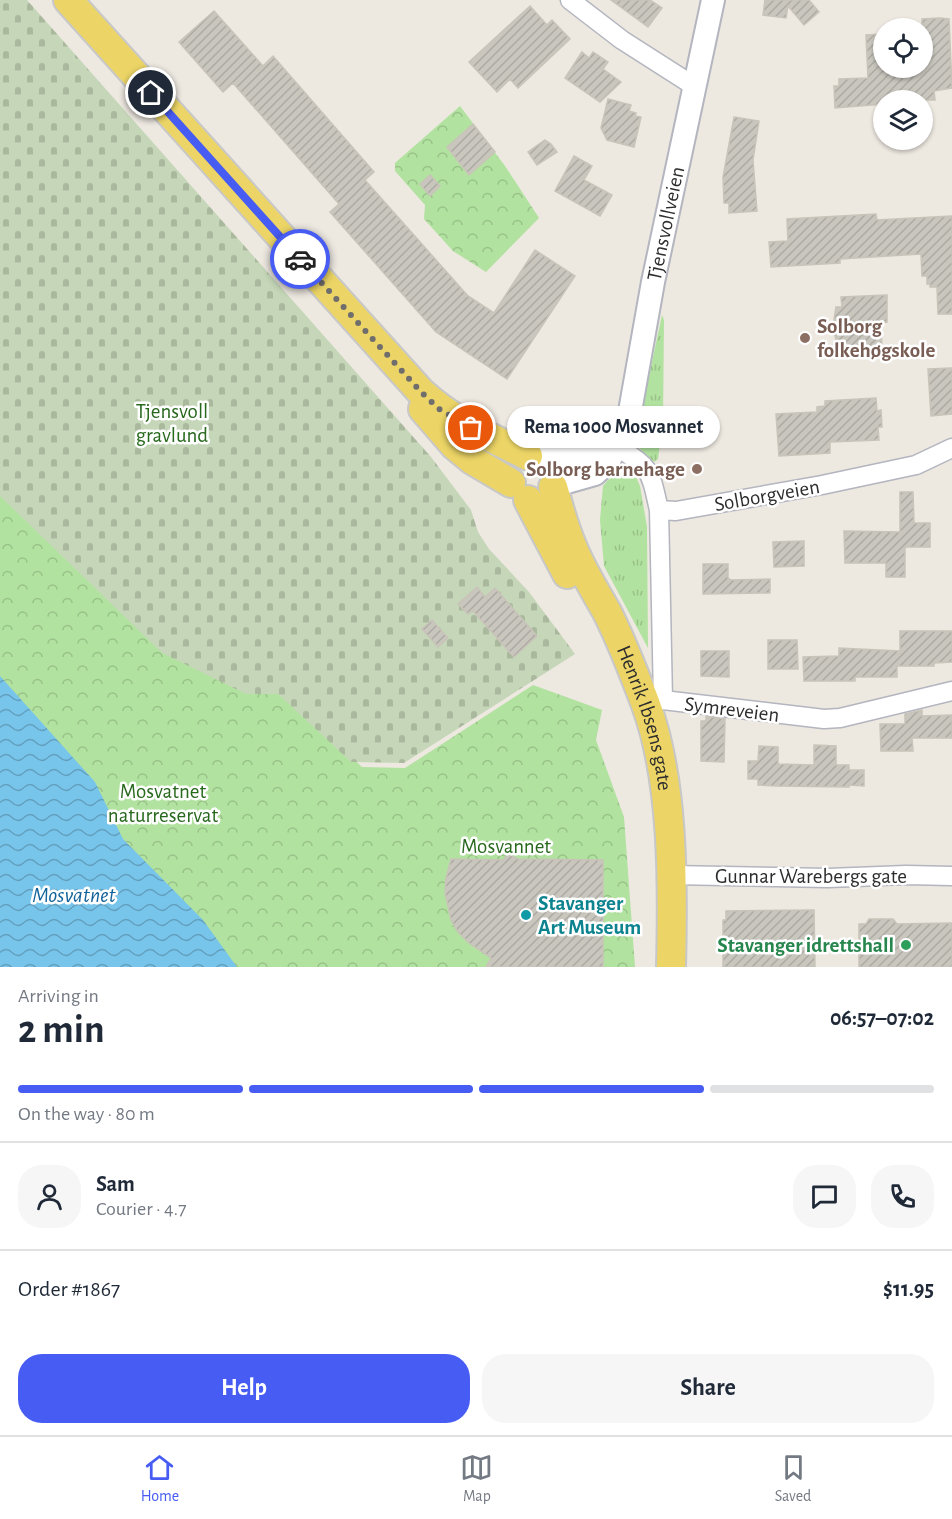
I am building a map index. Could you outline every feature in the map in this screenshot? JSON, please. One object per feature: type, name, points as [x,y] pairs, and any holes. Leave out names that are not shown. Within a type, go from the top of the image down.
[{"type":"main road","points":[[68,0],[421,392],[439,409],[471,428],[548,462],[555,473],[553,487],[543,498],[519,492],[455,446],[412,397],[321,281]]},
{"type":"main road","points":[[519,492],[512,469],[521,458],[536,457]]},
{"type":"main road","name":"Henrik Ibsens gate","points":[[553,487],[572,546],[624,650],[647,708],[658,750],[666,792],[671,967]]},
{"type":"main road","name":"Henrik Ibsens gate","points":[[519,492],[603,642],[620,679],[635,725],[653,813],[654,967]]},
{"type":"street","points":[[570,0],[622,40],[694,86]]},
{"type":"street","name":"Tjensvollveien","points":[[553,487],[596,474],[609,461],[629,417],[653,282],[713,0]]},
{"type":"street","points":[[536,457],[592,456],[615,446],[637,459],[651,474],[659,510]]},
{"type":"street","name":"Solborgveien","points":[[659,510],[676,511],[916,465],[952,448]]},
{"type":"street","name":"Symreveien","points":[[659,510],[663,700],[824,719],[840,718],[952,691]]},
{"type":"street","name":"Gunnar Warebergs gate","points":[[670,875],[828,878],[952,876]]},
{"type":"green space","name":"Tjensvoll gravlund","points":[[0,0],[27,0],[431,457],[471,510],[478,532],[489,549],[529,592],[575,654],[404,763],[351,762],[278,694],[246,694],[162,653],[0,496]]},
{"type":"green space","points":[[460,106],[505,166],[539,218],[486,272],[453,251],[424,219],[425,205],[395,171],[395,163]]},
{"type":"green space","points":[[662,315],[664,320],[663,420],[658,459],[654,462],[637,446],[638,427]]},
{"type":"green space","name":"Mosvannet","points":[[0,424],[147,560],[362,767],[405,768],[533,685],[602,710],[596,740],[624,817],[635,967],[0,967]]},
{"type":"green space","points":[[627,470],[636,477],[640,486],[647,527],[648,648],[604,566],[600,520],[603,486],[608,480]]},
{"type":"water","name":"Mosvatnet","points":[[0,676],[95,782],[123,839],[203,920],[237,967],[0,967]]},
{"type":"building","points":[[611,0],[650,0],[662,8],[648,27]]},
{"type":"building","points":[[765,0],[809,0],[819,12],[804,25],[788,6],[786,18],[763,15]]},
{"type":"building","points":[[530,6],[547,25],[552,20],[570,39],[518,88],[510,79],[497,92],[469,62]]},
{"type":"building","points":[[214,11],[263,66],[273,56],[374,172],[365,180],[468,296],[494,313],[535,250],[575,276],[507,379],[436,332],[330,212],[339,204],[233,83],[223,92],[179,42]]},
{"type":"building","points":[[933,18],[949,19],[952,88],[934,91],[935,100],[933,100],[933,90],[873,90],[873,105],[835,108],[834,86],[839,86],[839,79],[868,78],[866,35],[873,35],[873,78],[933,78]]},
{"type":"building","points":[[582,52],[589,58],[593,52],[608,62],[603,69],[621,82],[600,102],[565,78]]},
{"type":"building","points":[[608,99],[631,105],[629,111],[641,117],[634,147],[607,140],[601,128]]},
{"type":"building","points":[[734,117],[759,121],[753,160],[757,211],[729,213],[729,203],[724,203],[723,177]]},
{"type":"building","points":[[473,124],[495,152],[469,175],[447,147]]},
{"type":"building","points":[[545,140],[557,152],[537,165],[528,152]]},
{"type":"building","points":[[574,156],[592,166],[584,180],[612,195],[600,216],[555,191]]},
{"type":"building","points":[[430,175],[440,186],[430,196],[420,184]]},
{"type":"building","points":[[876,214],[877,220],[952,216],[952,314],[938,314],[937,287],[930,287],[930,284],[927,284],[927,276],[922,276],[921,254],[840,259],[840,263],[771,267],[769,242],[788,241],[787,219]]},
{"type":"building","points":[[887,295],[887,322],[881,323],[882,350],[843,351],[842,340],[836,340],[833,326],[836,307],[842,307],[841,297]]},
{"type":"building","points":[[952,368],[952,414],[931,416],[928,369]]},
{"type":"building","points":[[876,398],[877,411],[881,410],[882,427],[878,427],[879,440],[830,442],[830,453],[779,456],[776,414],[817,412],[817,407],[825,406],[825,401]]},
{"type":"building","points":[[900,492],[913,492],[914,523],[930,523],[930,547],[905,547],[905,577],[886,577],[886,563],[845,563],[844,531],[900,532]]},
{"type":"building","points":[[804,541],[804,566],[774,567],[773,542]]},
{"type":"building","points":[[703,564],[728,564],[728,578],[731,580],[770,579],[770,593],[703,594]]},
{"type":"building","points":[[477,587],[485,597],[495,588],[537,636],[514,657],[472,610],[468,614],[458,604]]},
{"type":"building","points":[[432,620],[448,638],[438,647],[422,629]]},
{"type":"building","points":[[900,631],[952,631],[952,662],[934,663],[934,666],[897,666],[897,677],[855,677],[855,681],[804,681],[803,657],[839,656],[839,648],[900,651]]},
{"type":"building","points":[[768,640],[797,640],[798,669],[768,669]]},
{"type":"building","points":[[701,651],[729,651],[729,677],[701,676]]},
{"type":"building","points":[[922,710],[922,716],[952,715],[952,738],[912,738],[913,751],[881,751],[880,724],[905,724],[905,714]]},
{"type":"building","points":[[706,716],[725,719],[724,762],[701,761],[701,721],[706,721]]},
{"type":"building","points":[[814,745],[836,746],[836,765],[849,765],[849,770],[864,770],[864,786],[758,785],[758,779],[748,779],[748,761],[758,761],[759,746],[778,747],[778,764],[814,765]]},
{"type":"building","name":"Stavanger Art Museum","points":[[508,854],[518,859],[603,860],[603,967],[486,967],[491,958],[469,943],[458,932],[451,920],[445,893],[446,878],[451,859],[503,860]]},
{"type":"building","points":[[814,910],[815,967],[723,967],[723,920],[726,920],[726,911]]},
{"type":"building","name":"Stavanger idrettshall","points":[[869,919],[893,919],[897,924],[952,923],[952,967],[859,967],[859,924],[866,924]]},
{"type":"way so far","points":[[300,259],[421,392],[439,409],[471,428]]},
{"type":"place","name":"Solborg folkehøgskole","points":[[805,338]]},
{"type":"place","name":"Rema 1000 Mosvannet","points":[[471,428]]},
{"type":"place","name":"Solborg barnehage","points":[[697,469]]},
{"type":"place","name":"Stavanger Art Museum","points":[[526,915]]},
{"type":"place","name":"Stavanger idrettshall","points":[[906,945]]},
{"type":"route","points":[[151,93],[300,259]]},
{"type":"park label","name":"Mosvatnet naturreservat","points":[[163,803]]}]
